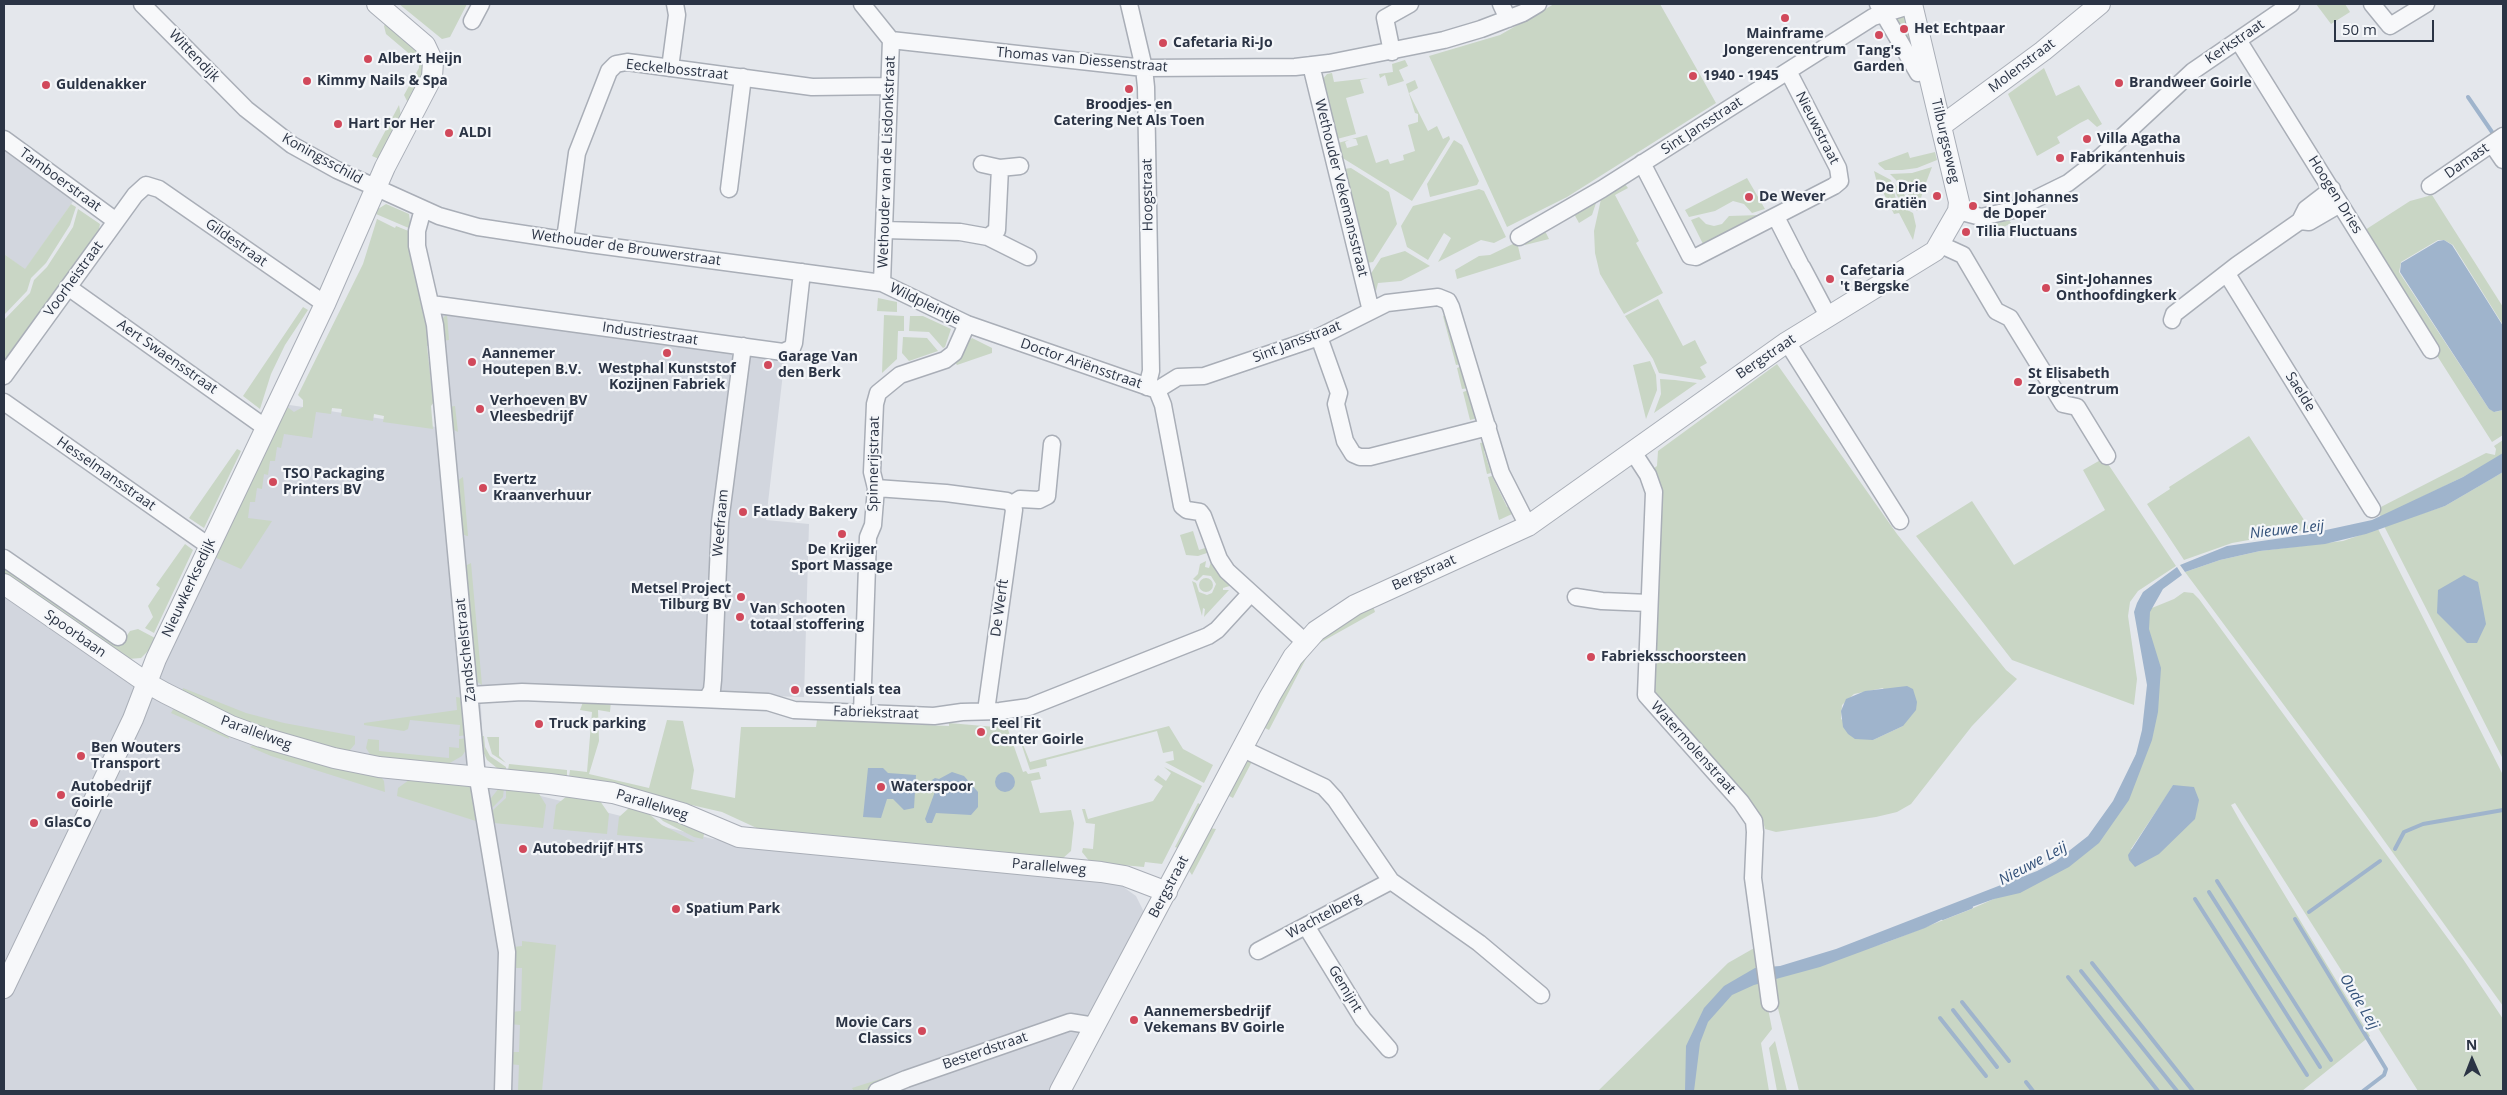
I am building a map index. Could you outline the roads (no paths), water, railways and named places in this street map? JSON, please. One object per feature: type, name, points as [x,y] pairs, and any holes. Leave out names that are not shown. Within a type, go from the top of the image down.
[{"type":"street","name":"Wittendijk","points":[[142,4],[246,109]]},
{"type":"street","name":"Nieuwkerksedijk","points":[[4,988],[133,718],[209,546],[325,304],[384,167],[412,119],[434,70],[431,54],[425,45],[377,4]]},
{"type":"street","points":[[472,21],[481,4]]},
{"type":"street","points":[[670,68],[677,15],[675,4]]},
{"type":"street","points":[[862,4],[891,40]]},
{"type":"street","name":"Hoogstraat","points":[[1129,4],[1144,68],[1152,388]]},
{"type":"street","points":[[1392,52],[1385,18],[1410,4]]},
{"type":"street","points":[[1501,4],[1508,19]]},
{"type":"street","name":"Thomas van Diessenstraat","points":[[891,40],[1144,68],[1311,65],[1392,52],[1444,40],[1508,19],[1538,4]]},
{"type":"street","name":"Tilburgseweg","points":[[1912,4],[1959,202],[1958,211]]},
{"type":"street","name":"Sint Jansstraat","points":[[1519,237],[1571,208],[1788,71],[1881,8],[1912,4]]},
{"type":"street","name":"Molenstraat","points":[[1941,126],[2043,51],[2100,4]]},
{"type":"street","name":"Kerkstraat","points":[[1958,211],[1981,217],[2013,210],[2068,183],[2094,163],[2179,83],[2291,4]]},
{"type":"street","points":[[2372,4],[2390,26],[2426,4]]},
{"type":"street","points":[[1881,8],[1918,73],[1928,71]]},
{"type":"street","name":"Wethouder van de Lisdonkstraat","points":[[882,283],[891,40]]},
{"type":"street","name":"Hoogen Dries","points":[[2238,40],[2431,350]]},
{"type":"street","name":"Eeckelbosstraat","points":[[565,239],[577,153],[609,71],[616,64],[628,62],[812,87],[889,86]]},
{"type":"street","name":"Wethouder Vekemansstraat","points":[[1311,65],[1371,311]]},
{"type":"street","name":"Nieuwstraat","points":[[1776,216],[1840,181],[1838,168],[1788,71]]},
{"type":"street","name":"Eeckelbosstraat","points":[[729,189],[743,77]]},
{"type":"street","name":"Koningsschild","points":[[246,109],[292,145],[376,189]]},
{"type":"street","name":"Tamboerstraat","points":[[4,139],[116,221]]},
{"type":"street","points":[[2498,140],[2503,160]]},
{"type":"street","name":"Damast","points":[[2430,186],[2498,140]]},
{"type":"street","points":[[1642,163],[1690,256],[1696,258],[1776,216],[1828,316]]},
{"type":"street","points":[[982,164],[1000,168],[1020,166]]},
{"type":"street","points":[[988,237],[997,230],[1000,168]]},
{"type":"street","name":"Gildestraat","points":[[146,186],[151,185],[159,189],[325,304]]},
{"type":"street","name":"Voorheistraat","points":[[4,376],[135,195],[146,186]]},
{"type":"street","name":"Wethouder de Brouwerstraat","points":[[376,189],[423,210],[469,225],[882,283]]},
{"type":"street","points":[[2172,320],[2174,314],[2300,221],[2306,209],[2332,189]]},
{"type":"street","points":[[2300,221],[2309,222],[2340,204]]},
{"type":"street","name":"Zandschelstraat","points":[[423,210],[417,231],[417,246],[431,304],[437,347],[471,695],[476,767],[480,777],[507,952],[503,1091]]},
{"type":"street","name":"Bergstraat","points":[[1060,1091],[1293,657],[1305,642],[1326,623],[1355,605],[1528,526],[1787,342],[1935,251],[1958,211]]},
{"type":"street","points":[[884,230],[960,232],[988,237],[1028,257]]},
{"type":"street","points":[[1940,244],[1963,255],[1996,311],[2010,318],[2063,404],[2077,407],[2107,456]]},
{"type":"street","name":"Industriestraat","points":[[431,304],[782,352],[792,348],[802,272]]},
{"type":"street","name":"Saelde","points":[[2227,274],[2372,509]]},
{"type":"street","name":"Wildpleintje","points":[[882,283],[967,324]]},
{"type":"street","name":"Aert Swaensstraat","points":[[68,288],[266,428]]},
{"type":"street","name":"Sint Jansstraat","points":[[1152,388],[1178,377],[1204,376],[1319,337],[1387,303],[1438,297],[1448,301],[1451,306],[1487,424]]},
{"type":"street","name":"Doctor Ariënsstraat","points":[[967,324],[1152,388],[1161,397],[1182,506],[1187,510],[1200,512],[1203,516],[1219,559],[1227,571],[1250,594],[1305,642]]},
{"type":"street","name":"Spinnerijstraat","points":[[862,712],[868,537],[872,525],[876,488],[872,472],[875,404],[878,393],[900,375],[945,360],[954,353],[967,324]]},
{"type":"street","points":[[1319,337],[1339,393],[1336,404],[1345,442],[1353,454],[1360,457],[1370,457],[1487,424],[1501,473],[1528,526]]},
{"type":"street","points":[[1787,342],[1900,521]]},
{"type":"street","name":"Weefraam","points":[[706,699],[712,690],[720,522],[743,346]]},
{"type":"street","name":"Hesselmansstraat","points":[[4,402],[209,546]]},
{"type":"street","points":[[876,488],[946,493],[1007,501],[1012,504],[1020,499],[1044,500],[1047,496],[1052,444]]},
{"type":"street","name":"Watermolenstraat","points":[[1633,452],[1648,475],[1654,492],[1646,695],[1744,805],[1754,821],[1753,878],[1769,998]]},
{"type":"street","name":"De Werft","points":[[986,712],[1014,510],[1012,504]]},
{"type":"street","name":"Spoorbaan","points":[[4,558],[118,637]]},
{"type":"street","name":"Spoorbaan","points":[[4,584],[147,683]]},
{"type":"street","name":"Fabriekstraat","points":[[471,695],[522,692],[706,699],[768,702],[794,710],[934,716],[962,712],[1000,711],[1038,704],[1208,636],[1250,594]]},
{"type":"street","points":[[1576,597],[1602,601],[1649,603]]},
{"type":"street","name":"Parallelweg","points":[[147,683],[231,726],[296,748],[358,763],[550,784],[613,793],[682,813],[739,837],[1101,872],[1125,876],[1167,892]]},
{"type":"street","points":[[1243,749],[1324,787],[1335,799],[1390,881],[1479,943],[1541,995]]},
{"type":"street","name":"Wachtelberg","points":[[1258,951],[1390,881]]},
{"type":"street","name":"Gemijnt","points":[[1306,926],[1363,1019],[1389,1049]]},
{"type":"street","name":"Besterdstraat","points":[[876,1091],[1070,1022],[1095,1026]]},
{"type":"water","points":[[2444,240],[2452,245],[2503,326],[2503,410],[2494,412],[2489,409],[2400,272],[2401,263],[2438,241]]},
{"type":"water","points":[[2503,453],[2503,472],[2493,478],[2445,506],[2366,534],[2325,544],[2260,551],[2220,560],[2185,572],[2180,565],[2227,546],[2303,535],[2372,520],[2463,477]]},
{"type":"water","points":[[2177,567],[2182,575],[2163,589],[2150,612],[2149,629],[2161,668],[2158,712],[2152,740],[2129,800],[2099,843],[2069,867],[2020,893],[1994,899],[1955,913],[1925,928],[1820,967],[1754,985],[1732,995],[1708,1022],[1700,1043],[1694,1091],[1685,1091],[1686,1046],[1704,1008],[1724,986],[1755,968],[1780,966],[1836,949],[2037,871],[2056,861],[2088,836],[2113,801],[2136,754],[2142,730],[2147,685],[2134,612],[2143,592]]},
{"type":"water","points":[[2464,575],[2478,582],[2486,624],[2477,643],[2467,643],[2437,613],[2438,590]]},
{"type":"water","points":[[1907,686],[1913,689],[1917,702],[1916,710],[1903,726],[1873,740],[1855,739],[1848,734],[1843,727],[1841,711],[1846,699],[1865,691]]},
{"type":"water","points":[[868,768],[883,768],[888,773],[916,775],[914,808],[904,810],[893,799],[887,799],[881,818],[863,817]]},
{"type":"water","points":[[952,772],[964,776],[978,792],[978,807],[971,815],[936,813],[932,823],[927,823],[925,819],[937,786],[932,785],[932,780],[935,778],[939,779]]},
{"type":"water","points":[[1005,772],[1012,775],[1015,782],[1012,789],[1005,792],[998,789],[995,782],[998,775]]},
{"type":"water","points":[[2173,785],[2194,787],[2199,800],[2195,819],[2159,854],[2135,867],[2129,860],[2128,855]]},
{"type":"waterway","points":[[2468,97],[2492,132]]},
{"type":"waterway","name":"Oude Leij","points":[[2395,849],[2404,832],[2423,824],[2503,810]]},
{"type":"waterway","name":"Oude Leij","points":[[2309,912],[2380,861]]},
{"type":"waterway","points":[[2217,881],[2331,1060]]},
{"type":"waterway","points":[[2209,892],[2320,1067]]},
{"type":"waterway","points":[[2195,899],[2307,1075]]},
{"type":"waterway","name":"Nieuwe Leij","points":[[1943,918],[1971,907]]},
{"type":"waterway","name":"Oude Leij","points":[[2295,919],[2386,1069],[2384,1075],[2363,1091]]},
{"type":"waterway","points":[[2092,963],[2193,1091]]},
{"type":"waterway","points":[[2081,971],[2177,1091]]},
{"type":"waterway","points":[[2068,977],[2158,1091]]},
{"type":"waterway","points":[[1962,1002],[2009,1061]]},
{"type":"waterway","points":[[1953,1010],[1997,1067]]},
{"type":"waterway","points":[[1940,1018],[1986,1076]]},
{"type":"waterway","points":[[2026,1082],[2033,1091]]},
{"type":"place","name":"Mainframe Jongerencentrum","points":[[1785,18]]},
{"type":"place","name":"Het Echtpaar","points":[[1904,29]]},
{"type":"place","name":"Tang's Garden","points":[[1879,35]]},
{"type":"place","name":"Cafetaria Ri-Jo","points":[[1163,43]]},
{"type":"place","name":"Albert Heijn","points":[[368,59]]},
{"type":"place","name":"1940 - 1945","points":[[1693,76]]},
{"type":"place","name":"Kimmy Nails & Spa","points":[[307,81]]},
{"type":"place","name":"Brandweer Goirle","points":[[2119,83]]},
{"type":"place","name":"Guldenakker","points":[[46,85]]},
{"type":"place","name":"Broodjes- en Catering Net Als Toen","points":[[1129,89]]},
{"type":"place","name":"Hart For Her","points":[[338,124]]},
{"type":"place","name":"ALDI","points":[[449,133]]},
{"type":"place","name":"Villa Agatha","points":[[2087,139]]},
{"type":"place","name":"Fabrikantenhuis","points":[[2060,158]]},
{"type":"place","name":"De Drie Gratiën","points":[[1937,196]]},
{"type":"place","name":"De Wever","points":[[1749,197]]},
{"type":"place","name":"Sint Johannes de Doper","points":[[1973,206]]},
{"type":"place","name":"Tilia Fluctuans","points":[[1966,232]]},
{"type":"place","name":"Cafetaria 't Bergske","points":[[1830,279]]},
{"type":"place","name":"Sint-Johannes Onthoofdingkerk","points":[[2046,288]]},
{"type":"place","name":"Westphal Kunststof Kozijnen Fabriek","points":[[667,353]]},
{"type":"place","name":"Aannemer Houtepen B.V.","points":[[472,362]]},
{"type":"place","name":"Garage Van den Berk","points":[[768,365]]},
{"type":"place","name":"St Elisabeth Zorgcentrum","points":[[2018,382]]},
{"type":"place","name":"Verhoeven BV Vleesbedrijf","points":[[480,409]]},
{"type":"place","name":"TSO Packaging Printers BV","points":[[273,482]]},
{"type":"place","name":"Evertz Kraanverhuur","points":[[483,488]]},
{"type":"place","name":"Fatlady Bakery","points":[[743,512]]},
{"type":"place","name":"De Krijger Sport Massage","points":[[842,534]]},
{"type":"place","name":"Metsel Project Tilburg BV","points":[[741,597]]},
{"type":"place","name":"Van Schooten totaal stoffering","points":[[740,617]]},
{"type":"place","name":"Fabrieksschoorsteen","points":[[1591,657]]},
{"type":"place","name":"essentials tea","points":[[795,690]]},
{"type":"place","name":"Truck parking","points":[[539,724]]},
{"type":"place","name":"Feel Fit Center Goirle","points":[[981,732]]},
{"type":"place","name":"Ben Wouters Transport","points":[[81,756]]},
{"type":"place","name":"Waterspoor","points":[[881,787]]},
{"type":"place","name":"Autobedrijf Goirle","points":[[61,795]]},
{"type":"place","name":"GlasCo","points":[[34,823]]},
{"type":"place","name":"Autobedrijf HTS","points":[[523,849]]},
{"type":"place","name":"Spatium Park","points":[[676,909]]},
{"type":"place","name":"Aannemersbedrijf Vekemans BV Goirle","points":[[1134,1020]]},
{"type":"place","name":"Movie Cars Classics","points":[[922,1031]]}]
